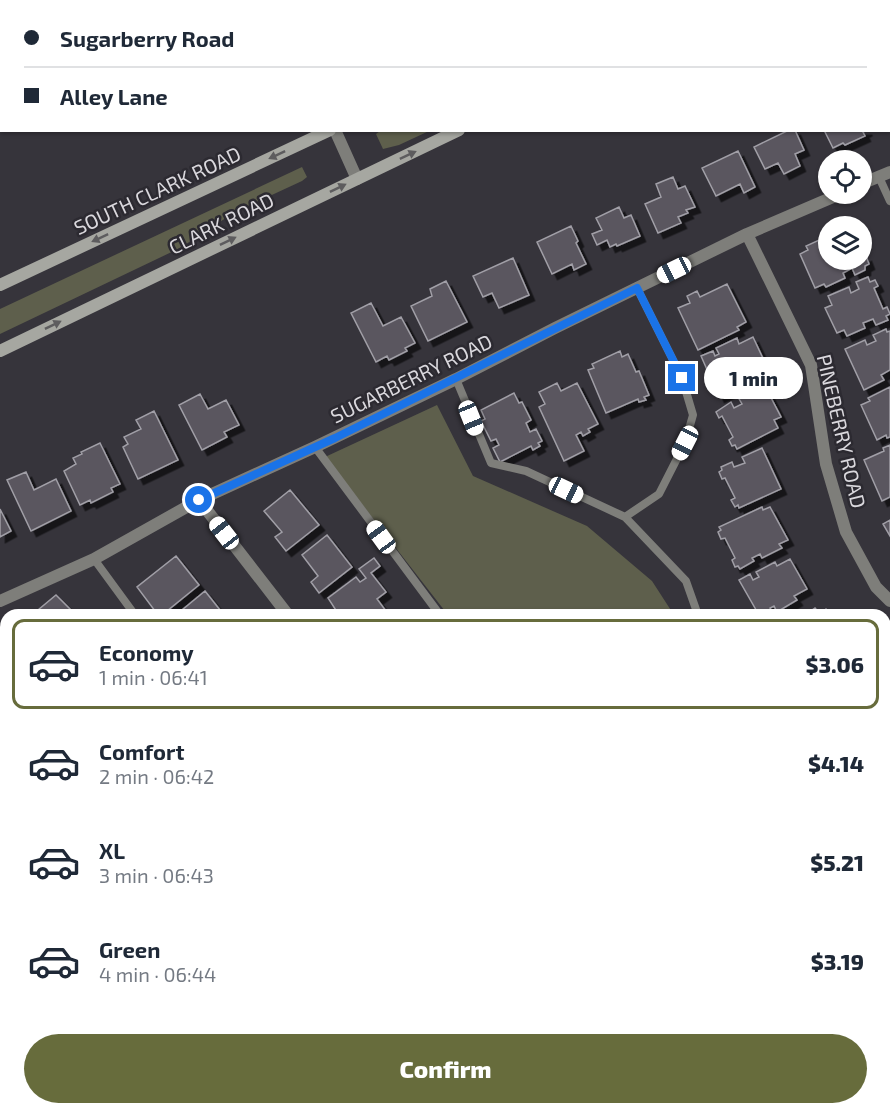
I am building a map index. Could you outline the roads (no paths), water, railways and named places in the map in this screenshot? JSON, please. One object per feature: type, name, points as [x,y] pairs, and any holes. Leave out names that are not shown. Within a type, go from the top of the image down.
[{"type":"main road","name":"SOUTH CLARK ROAD","points":[[0,285],[326,132]]},
{"type":"main road","name":"CLARK ROAD","points":[[0,351],[455,132]]},
{"type":"street","points":[[336,132],[357,179]]},
{"type":"street","name":"SUGARBERRY ROAD","points":[[0,601],[94,559],[199,500],[456,379],[747,234],[818,203]]},
{"type":"street","name":"PINEBERRY ROAD","points":[[747,234],[811,365],[826,464],[846,532],[876,587],[890,601]]},
{"type":"street","points":[[199,500],[283,609]]},
{"type":"lane","points":[[885,174],[890,201]]},
{"type":"lane","points":[[625,517],[659,494],[685,443],[693,415],[682,378],[637,288]]},
{"type":"lane","points":[[456,379],[491,463],[526,471],[625,517],[686,581],[696,609]]},
{"type":"lane","points":[[315,447],[436,609]]},
{"type":"lane","points":[[94,559],[131,609]]}]
